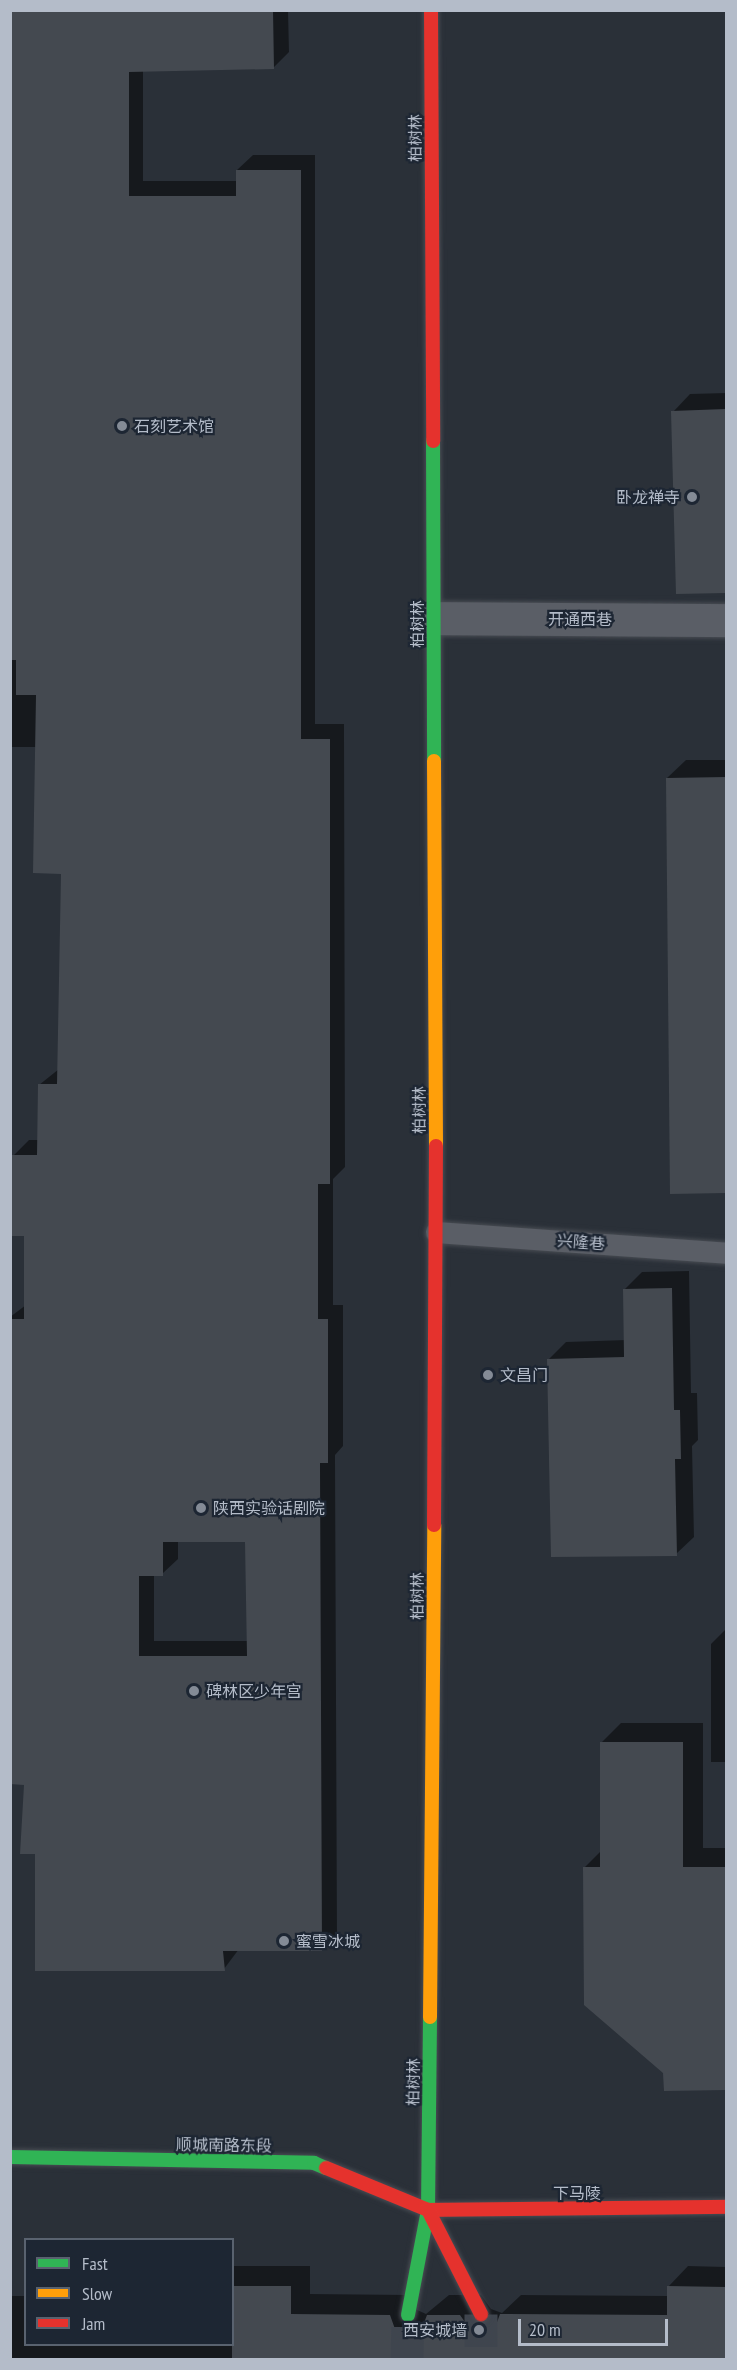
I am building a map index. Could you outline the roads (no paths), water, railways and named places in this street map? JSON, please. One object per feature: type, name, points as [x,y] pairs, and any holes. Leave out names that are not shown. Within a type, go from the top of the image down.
[{"type":"main road","name":"柏树林","points":[[408,2315],[428,2210],[436,1232],[431,10]]},
{"type":"main road","name":"顺城南路东段","points":[[10,2157],[314,2163],[428,2210]]},
{"type":"main road","name":"下马陵","points":[[428,2210],[726,2207]]},
{"type":"main road","points":[[428,2210],[481,2314]]},
{"type":"street","name":"开通西巷","points":[[433,618],[726,620]]},
{"type":"lane","name":"兴隆巷","points":[[436,1232],[726,1253]]},
{"type":"tunnel","points":[[481,2314],[481,2360]]},
{"type":"tunnel","points":[[407,2360],[408,2315]]},
{"type":"place","name":"石刻艺术馆","points":[[122,426]]},
{"type":"place","name":"卧龙禅寺","points":[[692,497]]},
{"type":"place","name":"文昌门","points":[[488,1375]]},
{"type":"place","name":"陕西实验话剧院","points":[[201,1508]]},
{"type":"place","name":"碑林区少年宫","points":[[194,1691]]},
{"type":"place","name":"蜜雪冰城","points":[[284,1941]]},
{"type":"place","name":"西安城墙","points":[[479,2330]]}]
